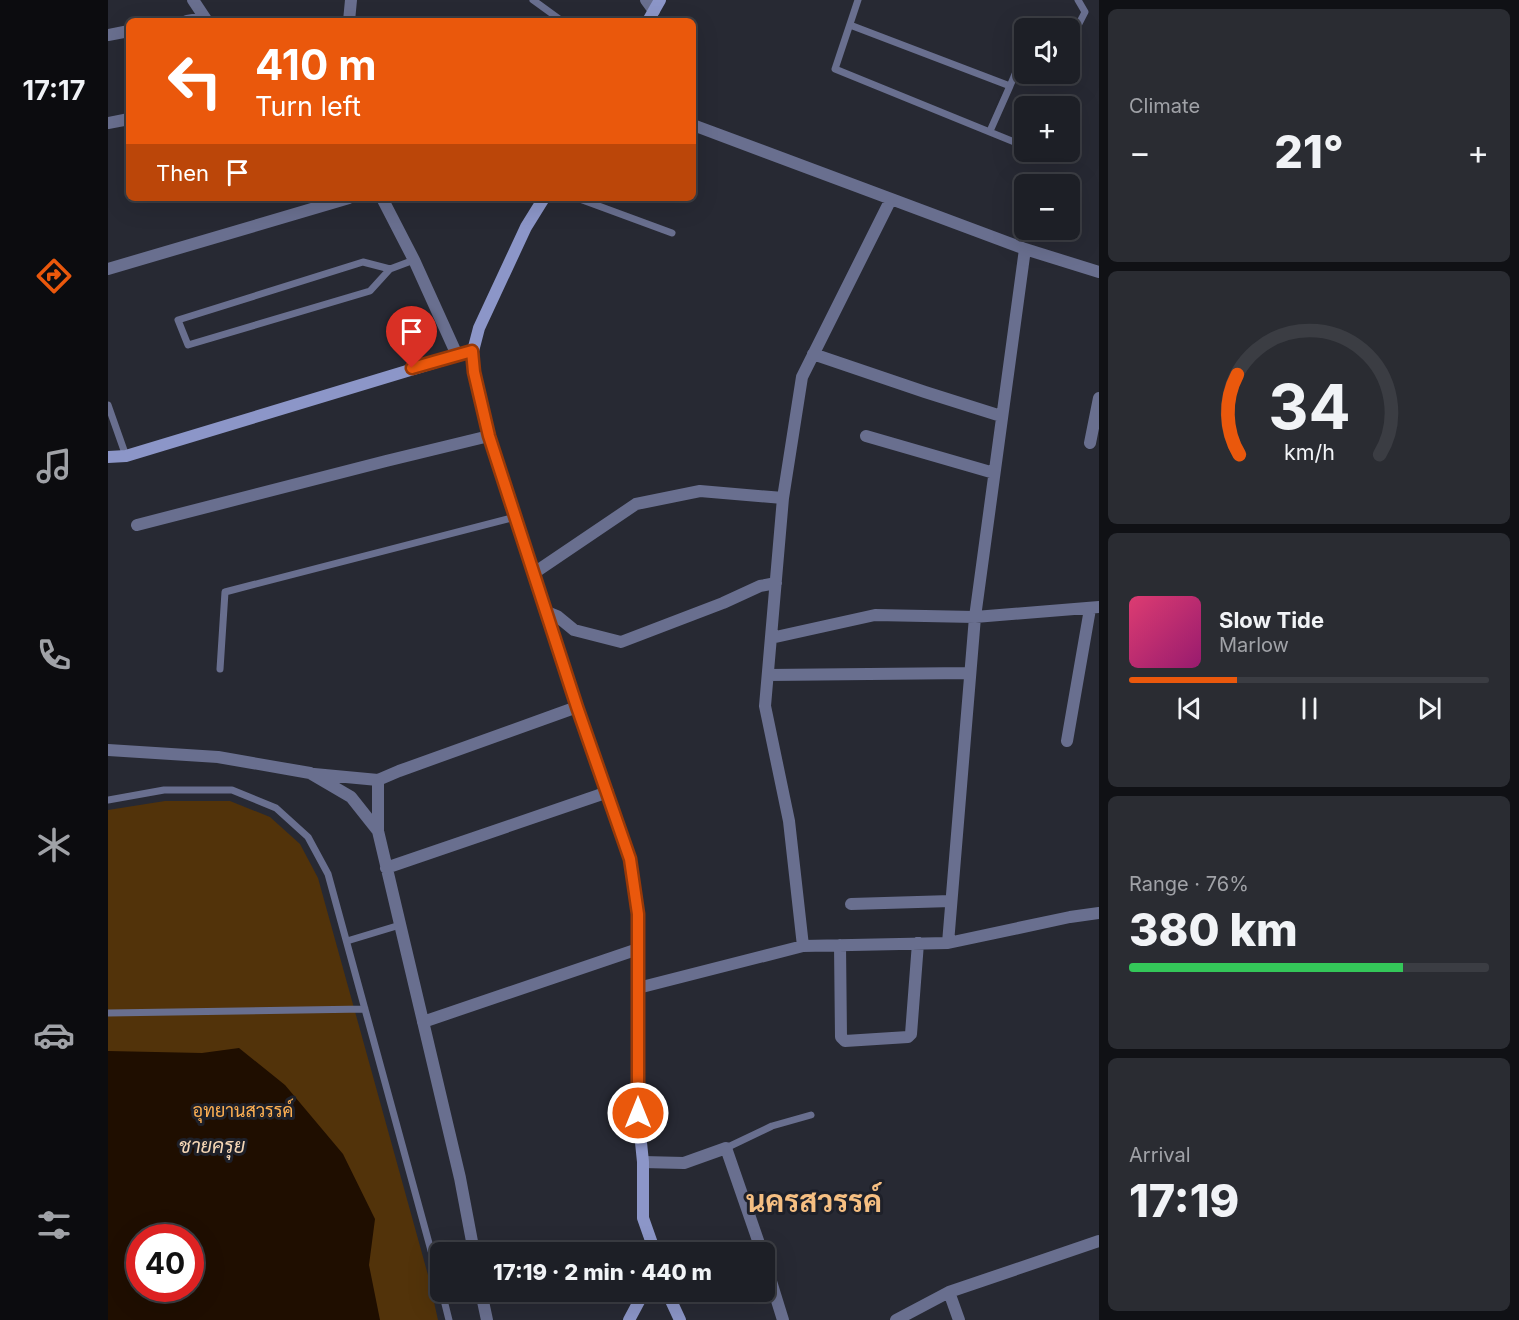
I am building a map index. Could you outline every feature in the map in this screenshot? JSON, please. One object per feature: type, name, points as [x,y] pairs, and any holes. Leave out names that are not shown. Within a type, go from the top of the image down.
[{"type":"street","points":[[193,0],[205,18]]},
{"type":"street","points":[[349,18],[351,0]]},
{"type":"street","points":[[646,0],[654,11]]},
{"type":"street","points":[[108,35],[126,32]]},
{"type":"street","points":[[108,123],[126,120]]},
{"type":"street","points":[[696,126],[1025,249],[1099,272]]},
{"type":"street","points":[[802,946],[789,821],[765,706],[783,498],[802,377],[891,199]]},
{"type":"street","points":[[108,269],[339,201]]},
{"type":"street","points":[[384,201],[414,260],[457,355]]},
{"type":"street","points":[[542,201],[526,227],[479,328],[472,351],[474,372],[489,436],[577,707],[630,859],[638,914],[638,1113],[643,1162],[643,1218],[651,1242]]},
{"type":"street","points":[[948,943],[975,617],[1025,249]]},
{"type":"street","points":[[108,457],[126,456],[472,351]]},
{"type":"street","points":[[813,354],[1001,416]]},
{"type":"street","points":[[1090,443],[1099,398]]},
{"type":"street","points":[[137,525],[489,436]]},
{"type":"street","points":[[866,436],[994,473]]},
{"type":"street","points":[[534,573],[636,504],[700,491],[783,498]]},
{"type":"street","points":[[547,612],[554,614],[579,632],[621,642],[723,603],[760,586],[776,584]]},
{"type":"street","points":[[771,638],[875,615],[975,617],[1095,608]]},
{"type":"street","points":[[1067,741],[1090,618],[1095,608]]},
{"type":"street","points":[[768,675],[970,674]]},
{"type":"street","points":[[108,750],[218,757],[310,774],[378,780],[577,707]]},
{"type":"street","points":[[310,774],[351,797],[378,831]]},
{"type":"street","points":[[378,780],[378,831],[460,1178],[472,1242]]},
{"type":"street","points":[[386,868],[608,792]]},
{"type":"street","points":[[851,904],[951,901]]},
{"type":"street","points":[[638,988],[802,946],[948,943],[1070,917],[1099,914]]},
{"type":"street","points":[[840,945],[841,1037],[845,1041],[910,1035],[918,943]]},
{"type":"street","points":[[423,1022],[638,949]]},
{"type":"street","points":[[643,1162],[684,1163],[726,1148],[759,1242]]},
{"type":"street","points":[[896,1320],[949,1292],[1099,1241]]},
{"type":"street","points":[[949,1292],[959,1320]]},
{"type":"street","points":[[775,1294],[783,1320]]},
{"type":"street","points":[[484,1302],[487,1320]]},
{"type":"street","points":[[629,1320],[639,1302]]},
{"type":"street","points":[[672,1302],[680,1320]]},
{"type":"lane","points":[[534,0],[558,18]]},
{"type":"lane","points":[[858,0],[835,67],[838,71],[1014,142]]},
{"type":"lane","points":[[1078,0],[1085,12],[1080,22]]},
{"type":"lane","points":[[850,25],[1010,86]]},
{"type":"lane","points":[[990,131],[1014,76]]},
{"type":"lane","points":[[585,201],[672,233]]},
{"type":"lane","points":[[390,269],[363,262],[178,320],[188,345],[370,291],[390,269],[414,260]]},
{"type":"lane","points":[[108,405],[126,456]]},
{"type":"lane","points":[[220,669],[225,592],[515,517]]},
{"type":"lane","points":[[108,800],[164,790],[232,790],[276,808],[308,837],[328,874],[430,1247]]},
{"type":"lane","points":[[347,941],[400,925]]},
{"type":"lane","points":[[108,1013],[365,1009]]},
{"type":"lane","points":[[726,1148],[772,1126],[811,1115]]},
{"type":"lane","points":[[444,1302],[449,1320]]},
{"type":"green space","name":"อุทยานสวรรค์","points":[[165,801],[230,801],[270,817],[300,844],[318,878],[428,1275],[430,1302],[434,1302],[438,1320],[108,1320],[108,810]]},
{"type":"water","name":"ชายครุย","points":[[239,1048],[285,1085],[343,1154],[375,1219],[369,1265],[380,1320],[108,1320],[108,1051],[202,1053]]},
{"type":"district","name":"นครสวรรค์","points":[[814,1202]]},
{"type":"route","points":[[412,368],[472,351],[474,372],[489,436],[577,707],[630,859],[638,914],[638,1113]]}]
